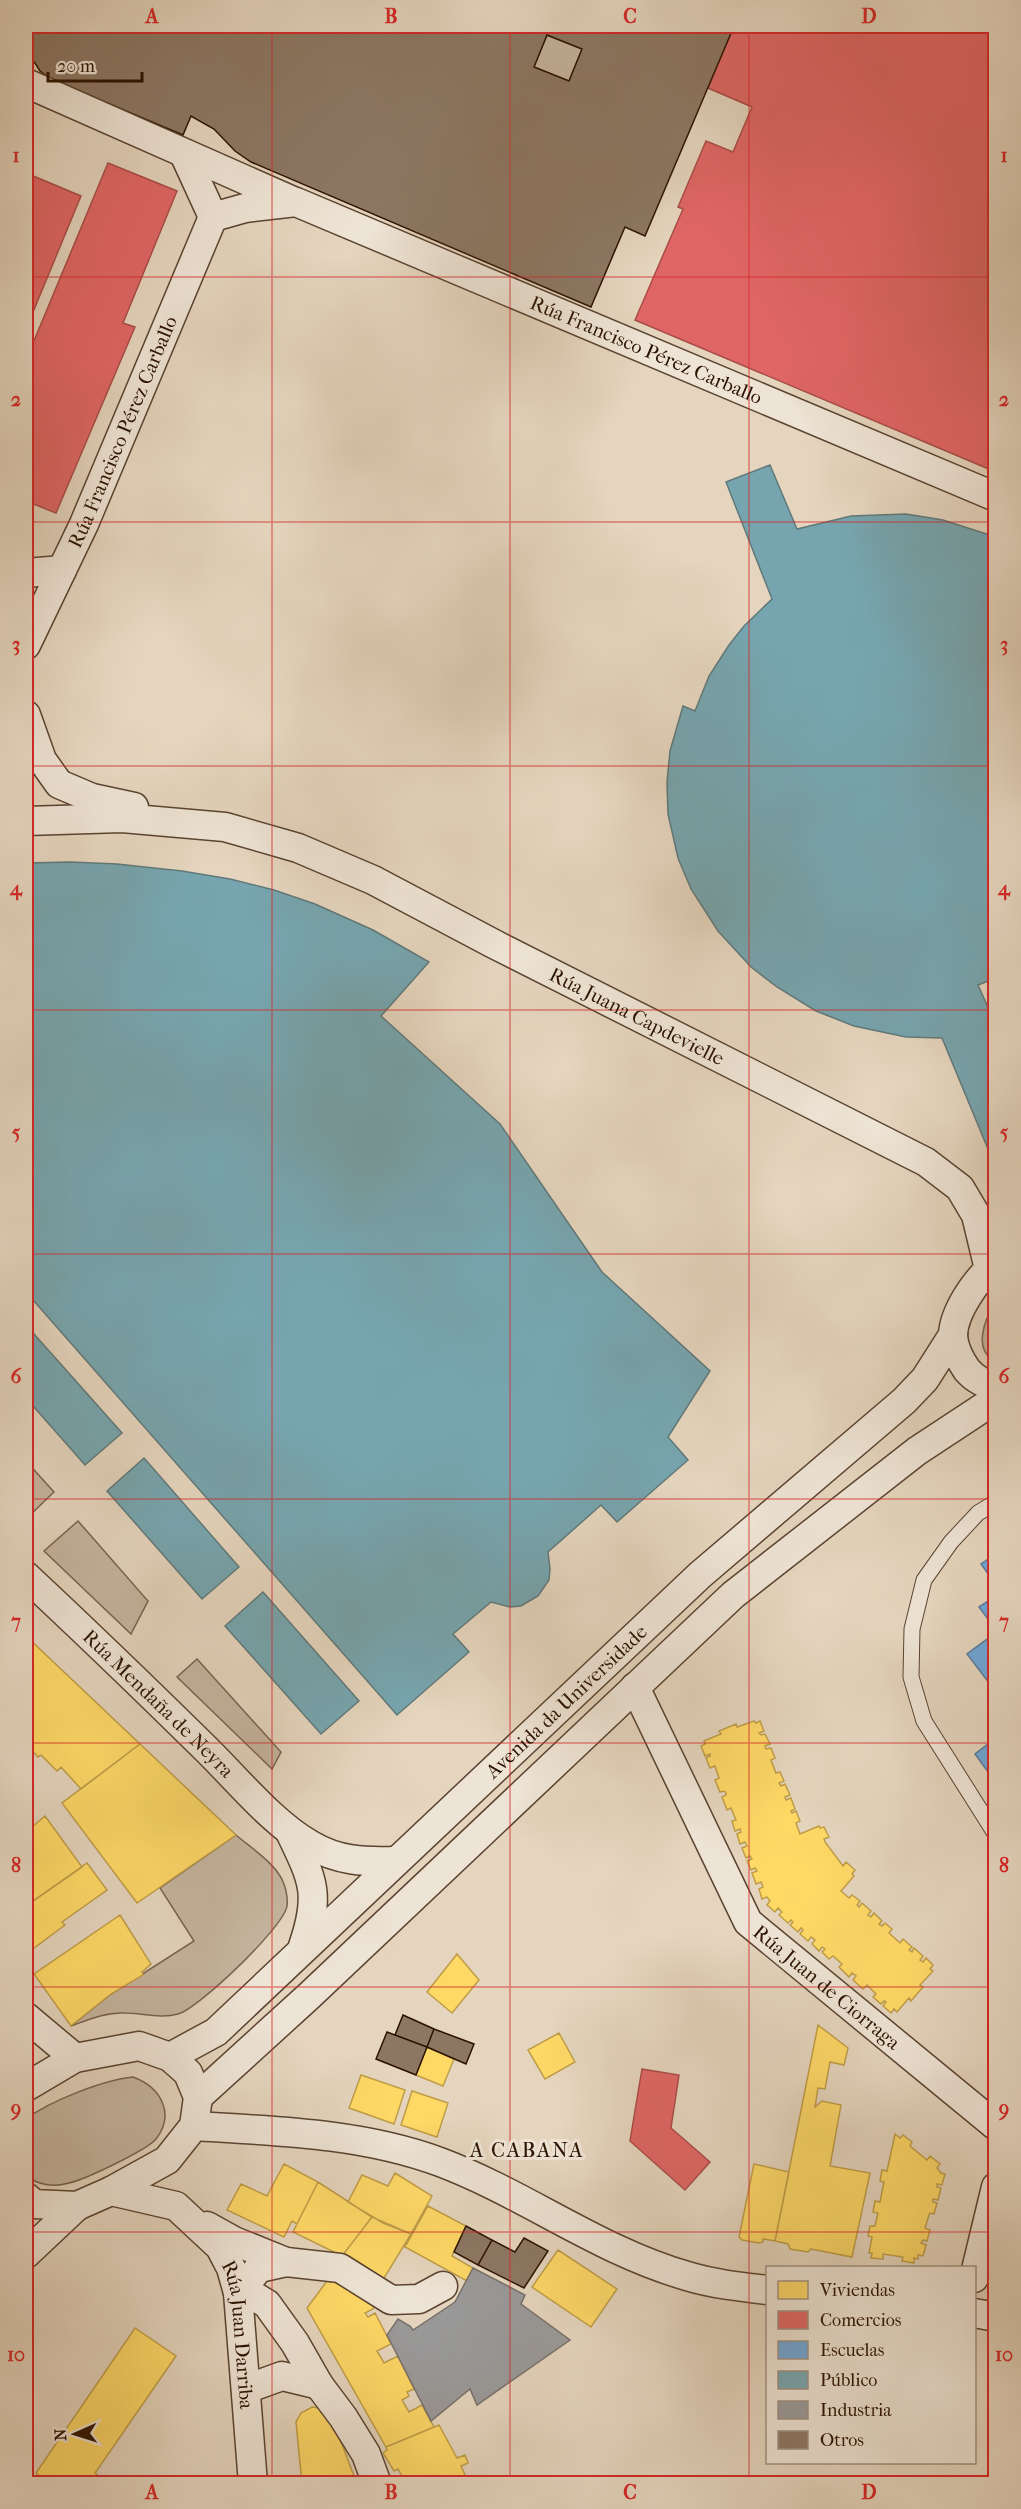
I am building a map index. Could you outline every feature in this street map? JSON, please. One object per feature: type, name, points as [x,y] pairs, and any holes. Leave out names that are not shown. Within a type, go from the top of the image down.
[{"type":"street","name":"Rúa Francisco Pérez Carballo","points":[[26,83],[185,156],[996,497]]},
{"type":"street","points":[[185,156],[213,218]]},
{"type":"street","name":"Rúa Francisco Pérez Carballo","points":[[26,645],[62,570],[82,543],[213,218],[245,208],[296,202]]},
{"type":"street","points":[[26,573],[62,570]]},
{"type":"street","name":"Rúa Juana Capdevielle","points":[[26,715],[42,760],[59,784],[92,798],[225,827],[298,848],[372,879],[504,949],[926,1162],[960,1188],[976,1215],[992,1266]]},
{"type":"street","name":"Rúa Juana Capdevielle","points":[[26,821],[122,818],[225,827]]},
{"type":"street","name":"Avenida da Universidade","points":[[170,2057],[216,2032],[303,1947],[700,1575],[904,1401],[925,1379],[953,1335],[961,1307],[992,1266]]},
{"type":"street","points":[[953,1335],[959,1359],[972,1376],[990,1386],[996,1386]]},
{"type":"street","name":"Avenida da Universidade","points":[[198,2097],[309,1996],[733,1596],[917,1451],[996,1399]]},
{"type":"street","name":"Rúa Mendaña de Neyra","points":[[26,1576],[133,1677],[290,1832],[329,1854],[347,1860],[395,1861]]},
{"type":"street","name":"Rúa Juan de Ciorraga","points":[[635,1688],[748,1922],[996,2126]]},
{"type":"street","name":"Rúa Mendaña de Neyra","points":[[290,1832],[308,1868],[315,1905],[303,1947]]},
{"type":"street","points":[[26,2017],[75,2058]]},
{"type":"street","points":[[26,2087],[75,2058],[139,2046],[170,2057],[188,2073],[198,2097],[194,2126],[167,2160],[111,2191],[77,2206],[26,2254]]},
{"type":"street","points":[[194,2126],[292,2132],[383,2145],[441,2163],[603,2243],[652,2264],[695,2278],[766,2290]]},
{"type":"street","points":[[167,2160],[168,2182],[181,2211]]},
{"type":"street","points":[[976,2274],[996,2187]]},
{"type":"street","points":[[111,2191],[181,2211],[234,2241],[286,2262],[340,2268],[391,2300],[419,2299],[443,2286]]},
{"type":"street","points":[[26,2197],[34,2204],[77,2206]]},
{"type":"street","name":"Rúa Juan Darriba","points":[[181,2211],[220,2247],[231,2268],[238,2293],[253,2484]]},
{"type":"street","points":[[286,2262],[259,2268],[238,2293],[254,2296],[267,2304],[295,2343],[319,2385],[343,2417],[366,2454],[377,2484]]},
{"type":"street","points":[[976,2313],[996,2317]]},
{"type":"street","points":[[246,2389],[282,2376],[319,2385]]},
{"type":"lane","points":[[996,1502],[978,1513],[951,1542],[924,1580],[912,1629],[911,1677],[924,1721],[996,1835]]},
{"type":"shaded area","points":[[547,35],[582,49],[569,81],[534,67]]},
{"type":"shaded area","points":[[995,1304],[995,1361],[988,1356],[982,1342],[984,1326]]},
{"type":"shaded area","points":[[26,1461],[54,1492],[26,1519]]},
{"type":"shaded area","points":[[78,1521],[148,1601],[131,1634],[44,1551]]},
{"type":"shaded area","points":[[197,1659],[281,1752],[272,1769],[177,1677]]},
{"type":"shaded area","points":[[236,1835],[270,1863],[284,1884],[287,1906],[272,1931],[221,1983],[178,2014],[165,2016],[117,2013],[71,2026],[111,1994],[194,1941],[160,1888]]},
{"type":"shaded area","points":[[133,2077],[151,2087],[162,2102],[165,2120],[156,2139],[115,2164],[69,2183],[46,2184],[35,2181],[26,2174],[26,2119],[77,2092],[107,2082]]},
{"type":"building: Viviendas","points":[[26,1636],[140,1744],[81,1789],[61,1767],[57,1771],[41,1755],[38,1757],[26,1744]]},
{"type":"building: Viviendas","points":[[754,1721],[756,1723],[760,1721],[764,1731],[759,1733],[765,1734],[770,1744],[765,1746],[766,1749],[771,1748],[775,1758],[771,1760],[776,1773],[780,1772],[784,1781],[779,1783],[781,1786],[785,1784],[790,1795],[785,1797],[786,1800],[791,1798],[795,1809],[791,1811],[792,1813],[796,1811],[800,1821],[796,1823],[800,1834],[819,1826],[824,1827],[829,1837],[824,1839],[825,1842],[843,1866],[846,1862],[855,1870],[852,1874],[854,1876],[841,1891],[849,1898],[852,1895],[860,1901],[857,1905],[859,1907],[862,1903],[871,1911],[868,1915],[871,1917],[874,1913],[882,1921],[879,1924],[882,1926],[885,1923],[892,1929],[889,1933],[900,1943],[903,1939],[912,1947],[909,1950],[912,1952],[914,1948],[923,1956],[920,1960],[923,1962],[926,1958],[933,1965],[930,1969],[933,1971],[920,1985],[923,1987],[897,2012],[894,2009],[891,2013],[883,2006],[886,2002],[881,2004],[873,1997],[876,1994],[867,1985],[863,1989],[853,1980],[856,1976],[852,1973],[849,1977],[839,1967],[842,1964],[833,1956],[829,1959],[822,1952],[825,1949],[822,1947],[819,1951],[812,1944],[815,1940],[811,1937],[808,1941],[800,1934],[803,1930],[801,1928],[798,1932],[790,1925],[793,1922],[791,1920],[788,1923],[779,1915],[782,1912],[778,1908],[775,1912],[767,1905],[770,1901],[767,1897],[762,1899],[759,1889],[763,1887],[761,1882],[756,1884],[752,1873],[757,1871],[755,1868],[751,1870],[747,1861],[752,1859],[750,1856],[746,1858],[742,1848],[747,1846],[745,1842],[740,1844],[737,1834],[741,1832],[740,1829],[735,1831],[732,1821],[736,1820],[731,1808],[727,1810],[722,1797],[726,1793],[720,1792],[715,1780],[719,1778],[715,1766],[710,1768],[706,1758],[710,1754],[705,1756],[701,1746],[705,1744],[704,1741],[721,1734],[719,1731],[736,1724],[737,1727]]},
{"type":"building: Viviendas","points":[[140,1744],[236,1835],[137,1903],[62,1803]]},
{"type":"building: Viviendas","points":[[45,1816],[82,1867],[26,1906],[26,1832]]},
{"type":"building: Viviendas","points":[[87,1863],[107,1890],[62,1922],[65,1925],[26,1954],[26,1906]]},
{"type":"building: Viviendas","points":[[120,1915],[151,1964],[142,1972],[143,1975],[111,1994],[71,2026],[34,1974]]},
{"type":"building: Viviendas","points":[[457,1954],[479,1980],[452,2013],[427,1992]]},
{"type":"building: Viviendas","points":[[818,2025],[848,2048],[844,2065],[830,2062],[825,2089],[818,2088],[815,2107],[822,2101],[841,2105],[830,2166],[870,2173],[852,2257],[811,2249],[808,2252],[790,2249],[788,2244],[775,2241]]},
{"type":"building: Viviendas","points":[[559,2033],[575,2062],[545,2079],[528,2050]]},
{"type":"building: Viviendas","points":[[427,2047],[454,2059],[443,2086],[416,2075]]},
{"type":"building: Viviendas","points":[[361,2075],[405,2090],[394,2124],[349,2108]]},
{"type":"building: Viviendas","points":[[412,2091],[448,2103],[437,2137],[401,2125]]},
{"type":"building: Viviendas","points":[[895,2134],[900,2138],[903,2135],[912,2142],[910,2146],[927,2160],[930,2156],[940,2164],[937,2168],[945,2174],[942,2185],[937,2184],[937,2187],[941,2188],[938,2200],[933,2199],[933,2202],[937,2203],[934,2214],[930,2213],[925,2228],[930,2230],[927,2241],[923,2240],[921,2243],[926,2245],[923,2256],[918,2255],[918,2259],[914,2258],[914,2263],[902,2261],[903,2257],[883,2254],[883,2259],[871,2258],[872,2253],[869,2253],[872,2237],[868,2236],[870,2226],[875,2226],[878,2213],[873,2212],[875,2201],[880,2202],[884,2182],[880,2181],[882,2170],[887,2171]]},
{"type":"building: Viviendas","points":[[284,2164],[318,2182],[297,2224],[292,2221],[284,2237],[227,2210],[241,2184],[267,2196]]},
{"type":"building: Viviendas","points":[[754,2164],[789,2172],[775,2241],[763,2239],[763,2242],[759,2243],[742,2240],[739,2237]]},
{"type":"building: Viviendas","points":[[395,2173],[432,2196],[411,2234],[383,2223],[348,2202],[362,2175],[388,2186]]},
{"type":"building: Viviendas","points":[[318,2182],[372,2217],[342,2256],[293,2232]]},
{"type":"building: Viviendas","points":[[428,2206],[466,2226],[452,2256],[473,2268],[467,2281],[405,2247]]},
{"type":"building: Viviendas","points":[[372,2217],[411,2234],[381,2283],[342,2256]]},
{"type":"building: Viviendas","points":[[558,2250],[617,2289],[591,2327],[532,2287]]},
{"type":"building: Viviendas","points":[[327,2281],[355,2286],[376,2303],[373,2309],[365,2313],[368,2317],[375,2313],[391,2344],[377,2351],[384,2363],[398,2356],[414,2389],[407,2392],[409,2396],[402,2400],[409,2412],[422,2405],[434,2427],[386,2447],[307,2308]]},
{"type":"building: Viviendas","points":[[135,2328],[176,2356],[95,2473],[110,2484],[51,2484],[36,2473]]},
{"type":"building: Viviendas","points":[[312,2407],[319,2408],[332,2418],[357,2484],[302,2484],[296,2422],[301,2413]]},
{"type":"building: Viviendas","points":[[439,2425],[457,2458],[465,2455],[468,2463],[461,2466],[469,2484],[400,2484],[398,2479],[402,2476],[398,2469],[394,2471],[383,2453],[387,2450],[386,2447]]},
{"type":"building: Comercios","points":[[734,26],[996,26],[996,472],[635,320],[683,209],[678,207],[706,141],[733,152],[752,107],[708,88]]},
{"type":"building: Comercios","points":[[108,163],[177,191],[123,323],[135,327],[56,513],[26,501],[26,360]]},
{"type":"building: Comercios","points":[[26,173],[81,196],[26,329]]},
{"type":"building: Comercios","points":[[642,2069],[679,2075],[671,2128],[710,2162],[685,2190],[630,2141]]},
{"type":"building: Escuelas","points":[[996,1554],[996,1585],[981,1564]]},
{"type":"building: Escuelas","points":[[996,1596],[996,1630],[979,1607]]},
{"type":"building: Escuelas","points":[[994,1634],[996,1636],[996,1692],[967,1654]]},
{"type":"building: Escuelas","points":[[996,1738],[996,1783],[975,1754]]},
{"type":"building: Público","points":[[770,465],[797,529],[851,516],[906,514],[943,520],[996,537],[996,978],[978,985],[996,1025],[996,1044],[993,1045],[996,1051],[996,1146],[988,1149],[942,1038],[906,1037],[854,1026],[816,1011],[777,987],[751,967],[718,931],[691,889],[678,858],[668,814],[667,782],[670,751],[683,706],[695,711],[709,676],[729,645],[744,626],[772,599],[726,482]]},
{"type":"building: Público","points":[[71,862],[182,871],[230,879],[274,890],[315,904],[373,930],[429,962],[381,1016],[500,1124],[602,1272],[710,1371],[668,1437],[688,1460],[617,1522],[601,1505],[548,1552],[549,1580],[538,1596],[521,1606],[510,1607],[491,1602],[453,1634],[469,1652],[397,1715],[26,1292],[26,863]]},
{"type":"building: Público","points":[[26,1325],[122,1433],[85,1465],[26,1398]]},
{"type":"building: Público","points":[[144,1458],[239,1567],[202,1599],[107,1491]]},
{"type":"building: Público","points":[[263,1592],[359,1701],[321,1734],[225,1626]]},
{"type":"building: Industria","points":[[473,2268],[525,2295],[521,2304],[570,2340],[477,2405],[470,2389],[431,2421],[387,2335],[398,2319],[413,2330],[455,2302]]},
{"type":"building: Otros","points":[[26,26],[734,26],[645,236],[625,227],[591,307],[251,162],[235,151],[214,129],[191,116],[183,135],[52,80],[40,71],[31,57],[26,41]],"holes":[[[547,35],[582,49],[569,81],[534,67]]]},
{"type":"building: Otros","points":[[403,2015],[434,2029],[427,2047],[395,2035]]},
{"type":"building: Otros","points":[[434,2029],[474,2044],[466,2064],[427,2047]]},
{"type":"building: Otros","points":[[387,2032],[427,2047],[416,2075],[376,2059]]},
{"type":"building: Otros","points":[[466,2226],[492,2240],[478,2265],[454,2252]]},
{"type":"building: Otros","points":[[524,2238],[548,2251],[524,2288],[478,2265],[492,2240],[515,2252]]},
{"type":"district","name":"A CABANA","points":[[527,2150]]}]
